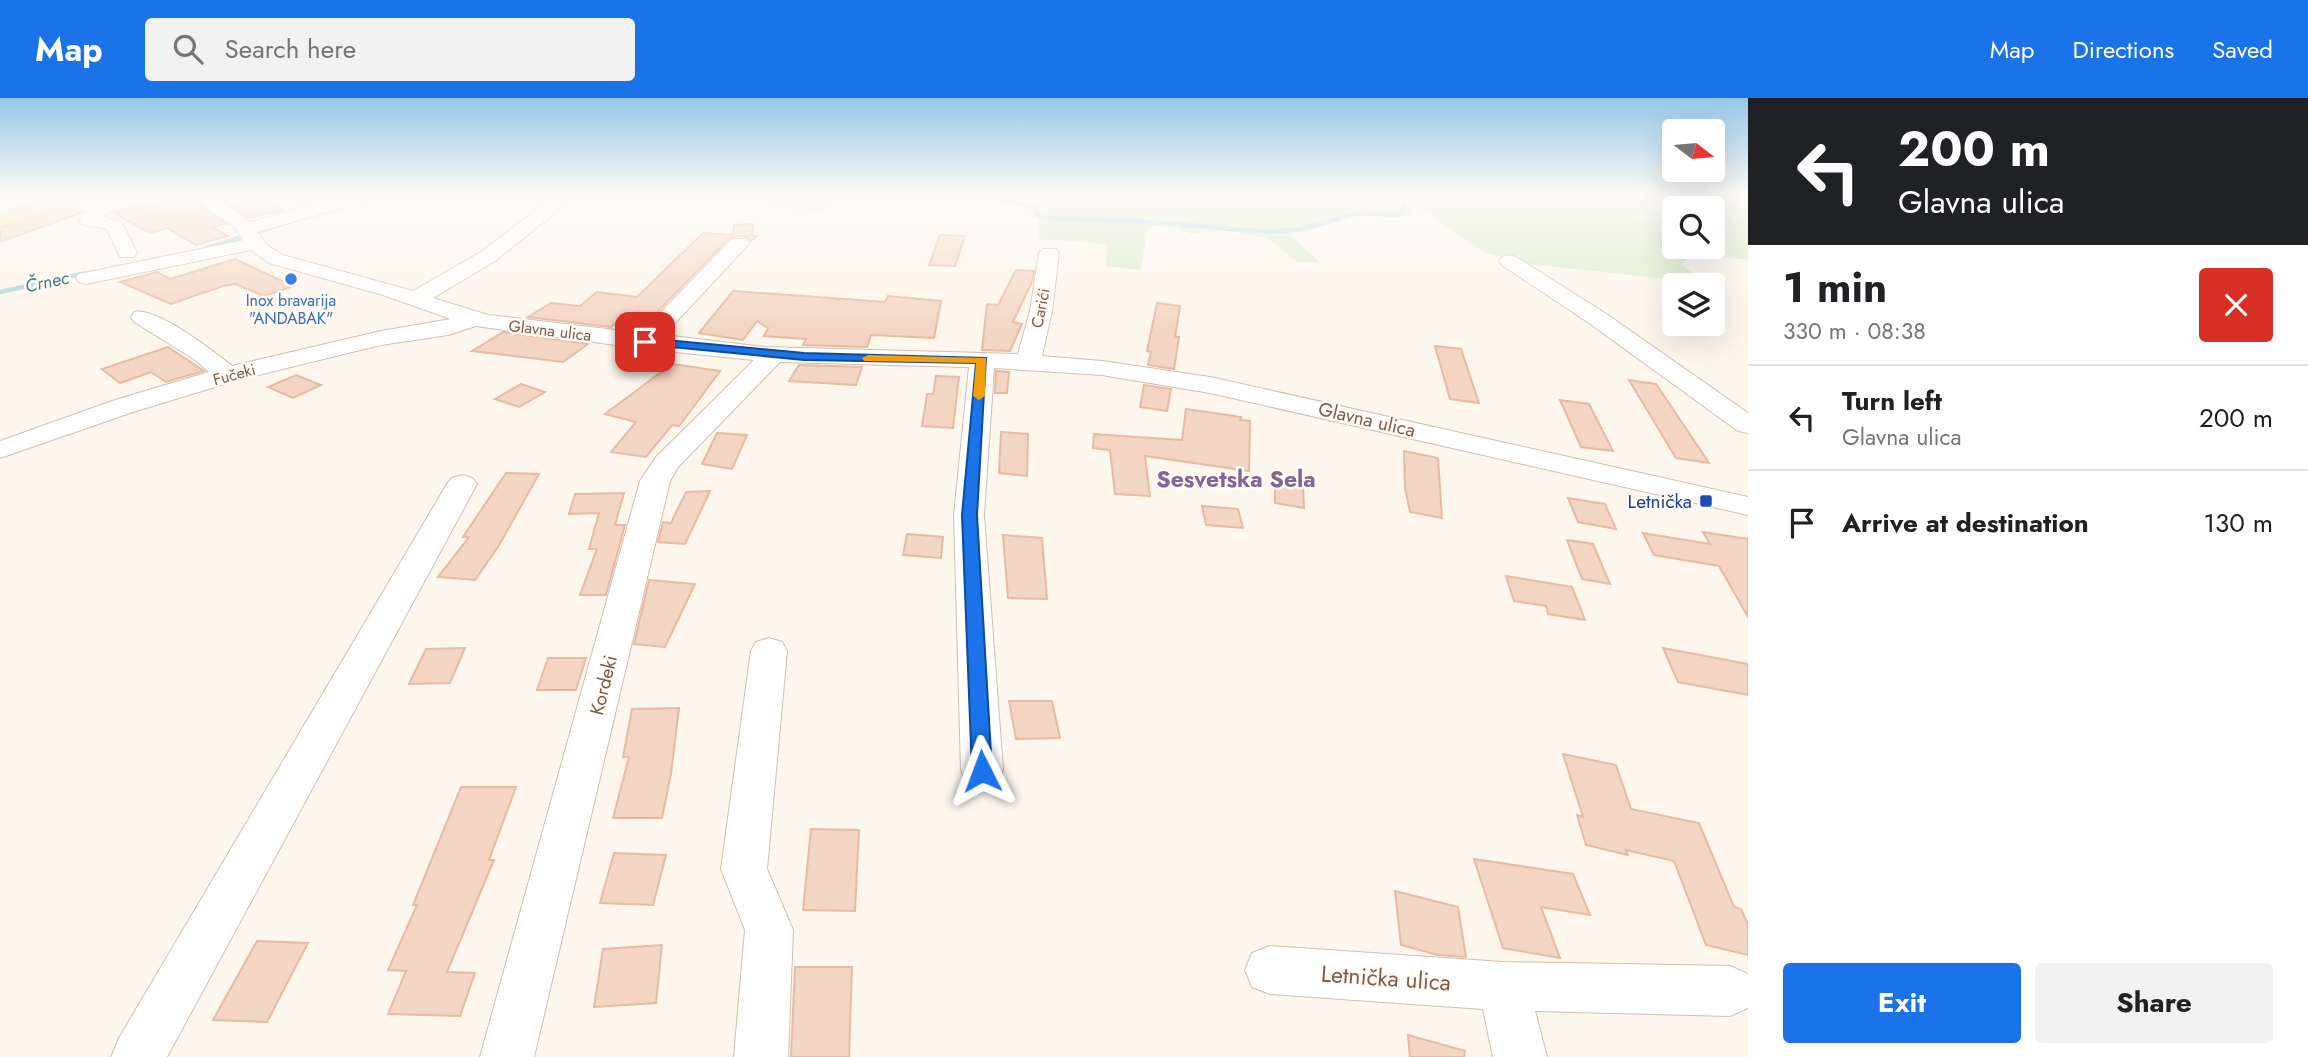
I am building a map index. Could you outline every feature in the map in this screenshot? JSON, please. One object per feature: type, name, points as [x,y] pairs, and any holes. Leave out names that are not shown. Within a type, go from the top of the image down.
[{"type":"street","points":[[122,242],[127,253]]},
{"type":"street","points":[[86,278],[228,242]]},
{"type":"street","name":"Glavna ulica","points":[[257,242],[276,259],[415,298],[474,319],[645,342],[773,355],[982,360],[1102,368],[1264,396],[1748,506]]},
{"type":"street","points":[[415,298],[510,242]]},
{"type":"street","points":[[645,342],[739,243]]},
{"type":"street","name":"Carići","points":[[1028,362],[1041,311],[1049,253]]},
{"type":"street","points":[[1510,261],[1597,318],[1748,425]]},
{"type":"street","points":[[142,317],[202,354],[227,375]]},
{"type":"street","name":"Fučeki","points":[[0,450],[124,406],[227,375],[381,338],[448,328],[474,319]]},
{"type":"street","name":"Kordeki","points":[[507,1057],[655,481],[666,463],[773,355]]},
{"type":"street","points":[[982,360],[969,515],[982,771]]},
{"type":"street","points":[[138,1057],[462,484]]},
{"type":"street","points":[[761,1057],[769,930],[744,869],[769,651]]},
{"type":"street","name":"Letnička ulica","points":[[1270,970],[1503,986],[1730,991]]},
{"type":"street","points":[[1503,986],[1520,1057]]},
{"type":"green space","points":[[1076,242],[1146,242],[1140,270],[1106,266],[1107,244]]},
{"type":"green space","points":[[1272,242],[1297,242],[1319,262],[1298,262]]},
{"type":"green space","points":[[1468,242],[1662,242],[1662,259],[1687,259],[1681,264],[1692,273],[1662,273],[1662,278],[1529,264],[1483,252]]},
{"type":"green space","points":[[1725,242],[1748,242],[1748,260],[1725,257]]},
{"type":"building","points":[[694,242],[725,242],[645,325],[620,320],[611,327],[528,317],[551,303],[580,306],[597,292],[637,297]]},
{"type":"building","points":[[938,242],[963,242],[955,266],[929,265]]},
{"type":"building","points":[[235,259],[293,286],[264,296],[235,284],[171,304],[120,282],[157,272],[170,279]]},
{"type":"building","points":[[1016,270],[1034,271],[1032,282],[1013,322],[1022,324],[1010,351],[982,350],[987,304],[998,305]]},
{"type":"building","points":[[733,291],[885,302],[888,296],[941,301],[934,338],[871,335],[867,347],[803,345],[806,339],[764,336],[768,328],[757,321],[743,340],[699,333]]},
{"type":"building","points":[[1157,303],[1180,306],[1174,369],[1148,365],[1151,352],[1147,351]]},
{"type":"building","points":[[503,332],[588,344],[563,362],[472,351]]},
{"type":"building","points":[[1435,346],[1461,349],[1479,403],[1450,399]]},
{"type":"building","points":[[168,347],[204,371],[166,382],[151,372],[120,383],[102,369]]},
{"type":"building","points":[[672,364],[720,371],[679,426],[672,425],[646,457],[611,452],[636,422],[605,414]]},
{"type":"building","points":[[799,365],[862,367],[856,385],[789,381]]},
{"type":"building","points":[[996,371],[1009,372],[1007,393],[995,393]]},
{"type":"building","points":[[296,375],[321,385],[293,398],[268,387]]},
{"type":"building","points":[[936,376],[959,377],[953,428],[922,426],[927,394],[933,394]]},
{"type":"building","points":[[1629,380],[1656,384],[1709,463],[1676,458]]},
{"type":"building","points":[[521,384],[545,392],[519,407],[495,399]]},
{"type":"building","points":[[1144,385],[1171,389],[1167,411],[1140,407]]},
{"type":"building","points":[[1560,400],[1589,404],[1613,451],[1581,447]]},
{"type":"building","points":[[1186,409],[1241,417],[1240,420],[1250,421],[1249,471],[1145,456],[1150,496],[1115,494],[1110,450],[1093,448],[1094,434],[1182,440]]},
{"type":"building","points":[[1001,432],[1028,434],[1027,476],[999,473]]},
{"type":"building","points":[[717,433],[747,435],[732,469],[702,464]]},
{"type":"building","points":[[1404,451],[1438,458],[1442,518],[1410,512],[1405,488]]},
{"type":"building","points":[[506,473],[539,474],[498,547],[475,580],[438,577],[469,537],[463,537]]},
{"type":"building","points":[[1275,482],[1303,486],[1304,508],[1275,503]]},
{"type":"building","points":[[710,491],[685,544],[658,542],[663,522],[671,523],[686,492]]},
{"type":"building","points":[[624,493],[615,525],[625,525],[606,595],[580,595],[597,549],[589,549],[599,513],[569,514],[575,494]]},
{"type":"building","points":[[1568,498],[1605,504],[1616,529],[1578,522]]},
{"type":"building","points":[[1202,506],[1238,509],[1243,528],[1206,525]]},
{"type":"building","points":[[1703,532],[1748,539],[1748,617],[1719,566],[1654,555],[1643,533],[1710,544]]},
{"type":"building","points":[[907,534],[943,537],[941,558],[903,555]]},
{"type":"building","points":[[1003,535],[1042,538],[1047,599],[1008,598]]},
{"type":"building","points":[[1567,540],[1593,544],[1610,584],[1582,579]]},
{"type":"building","points":[[1506,576],[1572,587],[1585,620],[1548,614],[1546,606],[1514,601]]},
{"type":"building","points":[[649,580],[695,584],[665,647],[634,644]]},
{"type":"building","points":[[465,648],[450,683],[409,684],[426,649]]},
{"type":"building","points":[[1663,648],[1748,664],[1748,695],[1678,682]]},
{"type":"building","points":[[548,658],[586,658],[576,690],[537,690]]},
{"type":"building","points":[[1009,701],[1052,701],[1060,738],[1016,739]]},
{"type":"building","points":[[679,708],[671,774],[662,818],[613,818],[629,757],[623,757],[632,709]]},
{"type":"building","points":[[1563,754],[1616,765],[1631,809],[1699,823],[1734,907],[1741,909],[1748,925],[1748,955],[1706,945],[1674,861],[1626,850],[1628,855],[1586,845],[1577,815],[1583,817]]},
{"type":"building","points":[[461,787],[516,787],[489,860],[494,860],[447,972],[475,973],[460,1016],[388,1014],[406,971],[388,970],[417,905],[413,905]]},
{"type":"building","points":[[811,829],[859,830],[855,911],[803,910]]},
{"type":"building","points":[[614,853],[666,855],[653,905],[600,903]]},
{"type":"building","points":[[1474,859],[1573,874],[1590,915],[1541,907],[1560,958],[1503,948]]},
{"type":"building","points":[[1395,891],[1458,907],[1466,957],[1438,955],[1401,945]]},
{"type":"building","points":[[257,941],[308,943],[267,1022],[213,1020]]},
{"type":"building","points":[[662,945],[656,1003],[594,1007],[603,949]]},
{"type":"building","points":[[795,967],[852,967],[849,1057],[791,1057]]},
{"type":"building","points":[[1408,1035],[1465,1051],[1464,1057],[1410,1057]]},
{"type":"waterway","name":"Črnec","points":[[207,248],[227,242]]},
{"type":"waterway","name":"Črnec","points":[[0,292],[86,273]]},
{"type":"slow traffic","points":[[868,358],[982,360],[979,396]]},
{"type":"place","name":"Inox bravarija \"ANDABAK\"","points":[[291,279]]},
{"type":"place","name":"Letnička","points":[[1706,501]]},
{"type":"district","name":"Sesvetska Sela","points":[[1236,479]]},
{"type":"route","points":[[645,342],[804,357],[982,360],[969,515],[982,771]]}]
